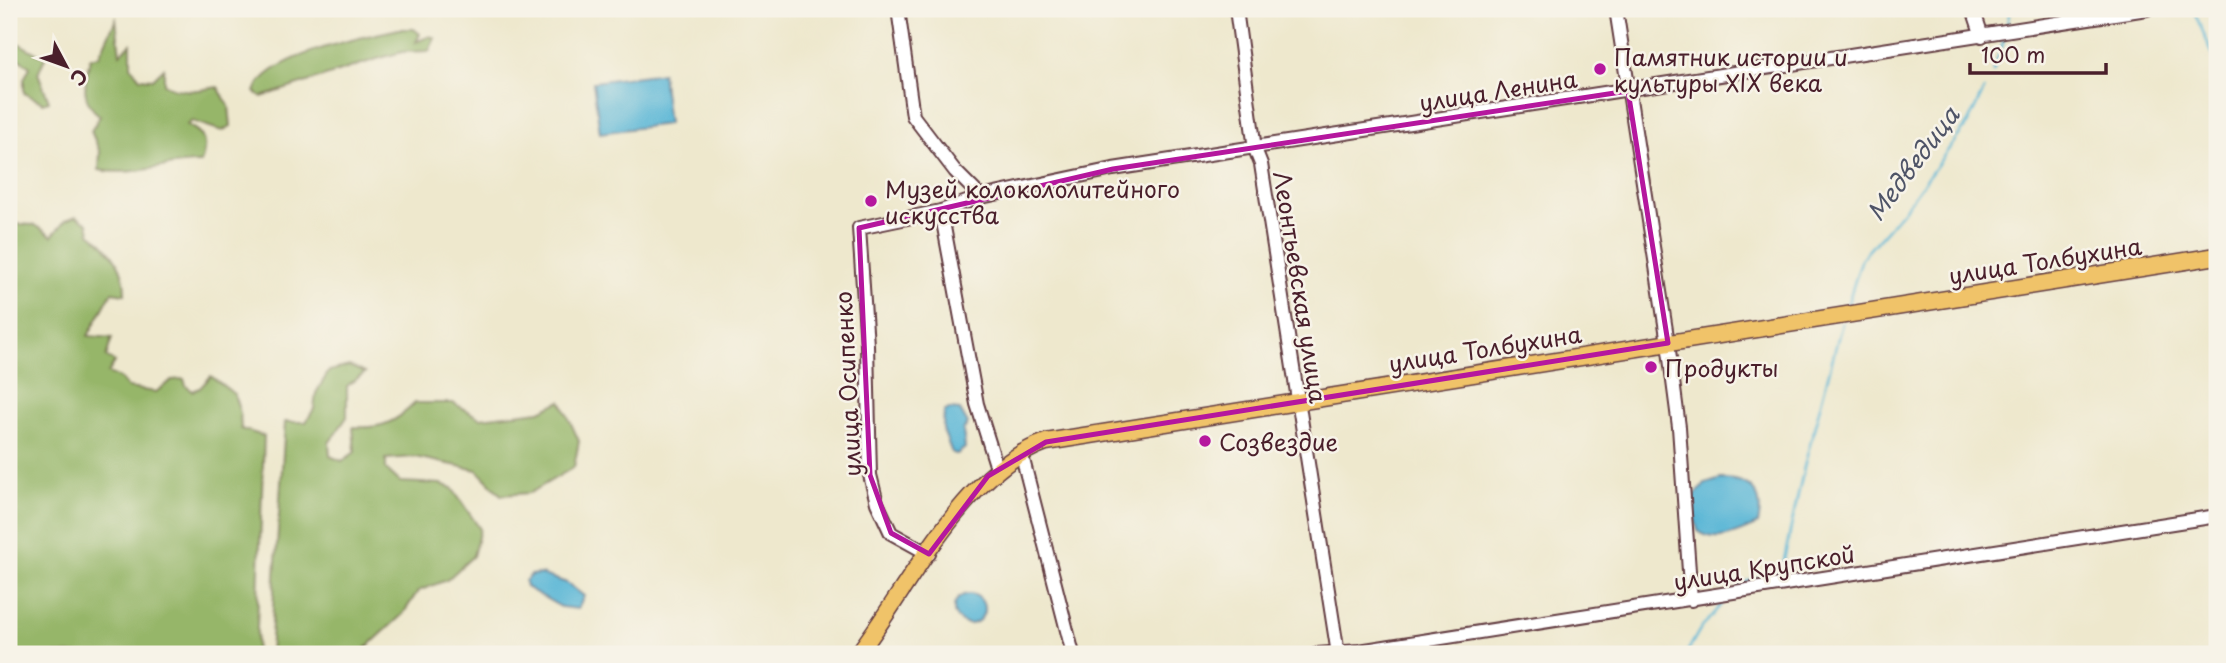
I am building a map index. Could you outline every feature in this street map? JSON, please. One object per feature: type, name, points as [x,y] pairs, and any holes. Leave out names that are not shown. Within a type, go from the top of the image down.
[{"type":"main road","name":"улица Толбухина","points":[[858,654],[979,485],[997,468],[1021,452],[1054,439],[2217,256]]},
{"type":"street","points":[[898,9],[913,116],[955,171],[981,197]]},
{"type":"street","name":"Леонтьевская улица","points":[[1236,9],[1255,149],[1261,164],[1338,653]]},
{"type":"street","points":[[1616,9],[1679,428],[1691,600]]},
{"type":"street","points":[[1973,9],[1982,36]]},
{"type":"street","name":"улица Ленина","points":[[859,228],[941,211],[981,197],[1113,169],[2147,9]]},
{"type":"street","points":[[941,211],[976,404],[997,468]]},
{"type":"street","name":"улица Осипенко","points":[[859,228],[867,345],[870,475],[874,493],[891,533],[929,554]]},
{"type":"street","points":[[1021,452],[1073,654]]},
{"type":"street","name":"улица Крупской","points":[[1317,654],[1359,651],[2217,516]]},
{"type":"highlighted area","points":[[1628,91],[1668,343],[1046,442],[988,476],[929,554],[891,533],[870,475],[859,228],[1113,169]]},
{"type":"green space","points":[[116,19],[120,54],[131,44],[131,67],[140,78],[153,79],[164,68],[164,84],[170,87],[191,90],[218,87],[229,106],[231,126],[222,131],[192,121],[187,125],[198,132],[203,140],[201,163],[125,172],[99,170],[100,152],[91,131],[100,116],[89,104],[85,83],[90,58],[99,56]]},
{"type":"green space","points":[[399,29],[414,29],[420,34],[416,42],[430,36],[435,38],[429,51],[402,52],[262,97],[255,92],[262,79],[296,58],[341,43]]},
{"type":"green space","points":[[9,38],[45,58],[38,73],[49,101],[43,103],[24,93],[24,79],[30,67],[13,55],[9,57]]},
{"type":"green space","points":[[76,216],[88,223],[90,233],[115,259],[125,285],[125,294],[112,292],[88,336],[112,338],[106,357],[115,362],[108,373],[120,378],[128,388],[156,392],[172,380],[184,379],[186,386],[193,391],[200,388],[211,376],[234,394],[240,413],[241,429],[264,436],[256,654],[9,654],[9,224],[35,225],[52,236],[66,220]]},
{"type":"green space","points":[[349,366],[365,373],[347,386],[347,417],[329,443],[330,456],[342,461],[355,452],[353,427],[380,426],[401,415],[415,403],[453,403],[480,418],[540,411],[561,401],[579,441],[574,467],[530,493],[501,495],[477,470],[415,457],[386,459],[386,469],[400,482],[441,484],[452,488],[480,529],[473,556],[447,580],[418,591],[403,614],[365,649],[368,654],[270,654],[285,422],[306,422],[314,409],[316,393],[329,371]]},
{"type":"water","points":[[662,73],[668,124],[600,133],[593,82]]},
{"type":"water","points":[[949,409],[960,410],[968,424],[963,430],[965,448],[957,454],[952,453],[943,430],[944,412]]},
{"type":"water","points":[[1721,479],[1748,485],[1757,496],[1760,513],[1758,524],[1728,536],[1713,537],[1698,531],[1692,510],[1693,497],[1705,484]]},
{"type":"water","points":[[540,574],[567,583],[584,596],[578,609],[561,607],[526,587],[525,581],[531,575]]},
{"type":"water","points":[[969,594],[980,598],[984,609],[980,620],[969,624],[958,620],[954,609],[958,598]]},
{"type":"waterway","name":"Медведица","points":[[2007,25],[2010,9]]},
{"type":"waterway","points":[[2193,9],[2217,64]]},
{"type":"waterway","name":"Медведица","points":[[1993,72],[2004,40]]},
{"type":"waterway","name":"Медведица","points":[[1847,306],[1862,258],[1903,211],[1968,123],[1984,90]]},
{"type":"waterway","name":"Медведица","points":[[1737,586],[1782,569],[1804,467],[1842,323]]},
{"type":"waterway","name":"Медведица","points":[[1686,654],[1699,631],[1724,601]]},
{"type":"place","name":"Памятник истории и культуры XIX века","points":[[1600,69]]},
{"type":"place","name":"Музей колокололитейного искусства","points":[[871,201]]},
{"type":"place","name":"Продукты","points":[[1651,367]]},
{"type":"place","name":"Созвездие","points":[[1205,441]]}]
